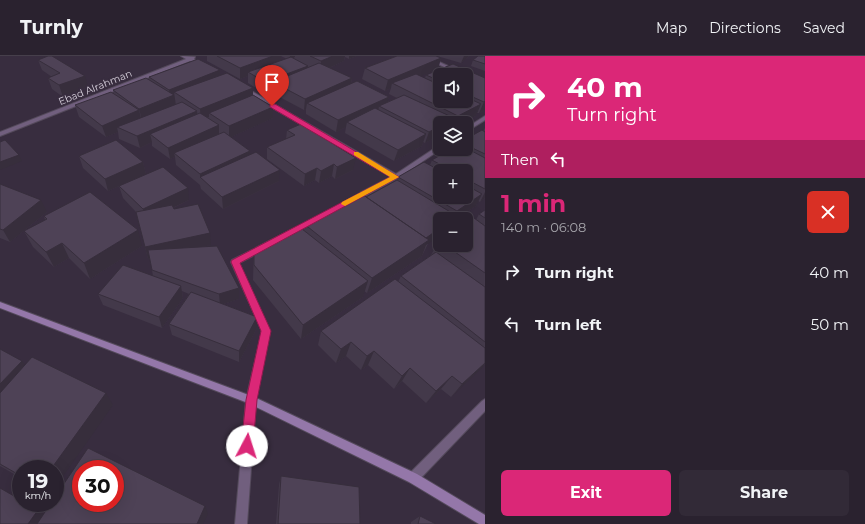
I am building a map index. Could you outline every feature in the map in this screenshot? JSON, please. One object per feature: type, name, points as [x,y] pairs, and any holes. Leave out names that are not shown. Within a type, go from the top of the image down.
[{"type":"street","points":[[183,56],[190,58],[211,70]]},
{"type":"street","name":"Ebad Alrahman","points":[[0,134],[196,56]]},
{"type":"street","points":[[422,56],[450,68]]},
{"type":"street","points":[[238,86],[396,177]]},
{"type":"street","points":[[473,126],[485,118]]},
{"type":"street","points":[[347,202],[396,177],[433,152]]},
{"type":"street","points":[[241,524],[251,400],[266,331],[235,262],[270,243]]},
{"type":"street","points":[[0,305],[251,400],[413,478],[485,521]]},
{"type":"street","points":[[413,478],[485,404]]},
{"type":"building","points":[[52,56],[85,76],[59,85],[48,78],[60,73],[38,60]]},
{"type":"building","points":[[217,56],[273,56],[240,68]]},
{"type":"building","points":[[310,56],[333,56],[321,61]]},
{"type":"building","points":[[397,56],[436,56],[441,58],[388,80],[365,68]]},
{"type":"building","points":[[478,56],[485,56],[485,64],[473,60]]},
{"type":"building","points":[[291,57],[308,66],[265,82],[248,72]]},
{"type":"building","points":[[198,59],[220,70],[169,90],[149,77]]},
{"type":"building","points":[[319,63],[352,78],[305,99],[273,82]]},
{"type":"building","points":[[453,64],[462,68],[443,68]]},
{"type":"building","points":[[433,72],[433,78],[426,75]]},
{"type":"building","points":[[227,73],[253,88],[200,109],[174,92]]},
{"type":"building","points":[[473,73],[485,78],[484,102],[473,97]]},
{"type":"building","points":[[416,74],[433,82],[433,104],[392,83]]},
{"type":"building","points":[[146,78],[174,95],[139,109],[113,90]]},
{"type":"building","points":[[357,81],[389,97],[338,120],[307,103]]},
{"type":"building","points":[[111,92],[139,110],[102,126],[75,105]]},
{"type":"building","points":[[253,95],[273,107],[229,126],[209,113]]},
{"type":"building","points":[[404,95],[450,116],[433,116],[433,130],[429,132],[379,106]]},
{"type":"building","points":[[473,100],[481,104],[458,116],[442,108],[473,108]]},
{"type":"building","points":[[182,102],[197,111],[137,136],[117,127]]},
{"type":"building","points":[[375,108],[426,134],[398,150],[347,122]]},
{"type":"building","points":[[200,113],[219,125],[168,148],[150,134]]},
{"type":"building","points":[[301,124],[356,158],[337,167],[334,164],[321,171],[317,168],[305,174],[267,147],[295,135],[287,130]]},
{"type":"building","points":[[482,130],[485,132],[485,154],[473,148],[473,135]]},
{"type":"building","points":[[224,132],[250,151],[200,174],[174,153]]},
{"type":"building","points":[[5,140],[19,155],[0,162],[0,142]]},
{"type":"building","points":[[116,140],[143,162],[105,179],[79,156]]},
{"type":"building","points":[[256,152],[280,170],[222,197],[200,177]]},
{"type":"building","points":[[473,152],[485,158],[485,189],[473,183],[473,164],[439,164],[432,160],[439,156],[473,156]]},
{"type":"building","points":[[424,162],[433,167],[433,197],[398,177]]},
{"type":"building","points":[[163,167],[188,188],[143,209],[119,186]]},
{"type":"building","points":[[397,180],[433,202],[433,204],[437,204],[450,212],[433,212],[433,233],[426,238],[366,197]]},
{"type":"building","points":[[0,184],[41,200],[3,230],[0,229]]},
{"type":"building","points":[[473,189],[482,194],[473,200]]},
{"type":"building","points":[[90,192],[138,230],[84,263],[62,243],[46,252],[24,231],[47,219],[44,216]]},
{"type":"building","points":[[359,192],[429,240],[372,278],[303,223]]},
{"type":"building","points":[[198,204],[210,233],[145,247],[136,212],[172,205],[174,209]]},
{"type":"building","points":[[445,204],[467,204],[457,211]]},
{"type":"building","points":[[485,210],[485,218],[479,214]]},
{"type":"building","points":[[473,219],[485,226],[485,273],[455,252],[473,252]]},
{"type":"building","points":[[297,225],[368,281],[303,325],[254,265],[254,247]]},
{"type":"building","points":[[217,246],[239,288],[219,294],[152,270],[148,250]]},
{"type":"building","points":[[436,252],[485,287],[485,342],[401,276]]},
{"type":"building","points":[[123,265],[181,286],[159,317],[98,294]]},
{"type":"building","points":[[395,279],[485,348],[485,363],[462,384],[452,376],[436,391],[410,368],[402,376],[374,351],[367,356],[351,342],[341,349],[321,331]]},
{"type":"building","points":[[191,292],[257,317],[239,351],[169,324]]},
{"type":"building","points":[[0,349],[22,361],[0,384]]},
{"type":"building","points":[[32,357],[106,393],[58,460],[12,460],[12,471],[0,464],[0,393]]},
{"type":"building","points":[[88,448],[112,460],[80,460]]},
{"type":"building","points":[[124,466],[205,506],[197,524],[37,524],[45,512],[64,512],[64,484],[72,472],[72,512],[124,512]]},
{"type":"building","points":[[281,476],[359,487],[360,524],[278,524]]},
{"type":"building","points":[[0,488],[12,495],[12,512],[37,512],[28,524],[0,524]]},
{"type":"building","points":[[420,516],[436,524],[418,524]]},
{"type":"slow traffic","points":[[345,204],[396,177],[356,154]]},
{"type":"route","points":[[247,446],[251,400],[266,331],[235,262],[396,177],[272,106]]}]
